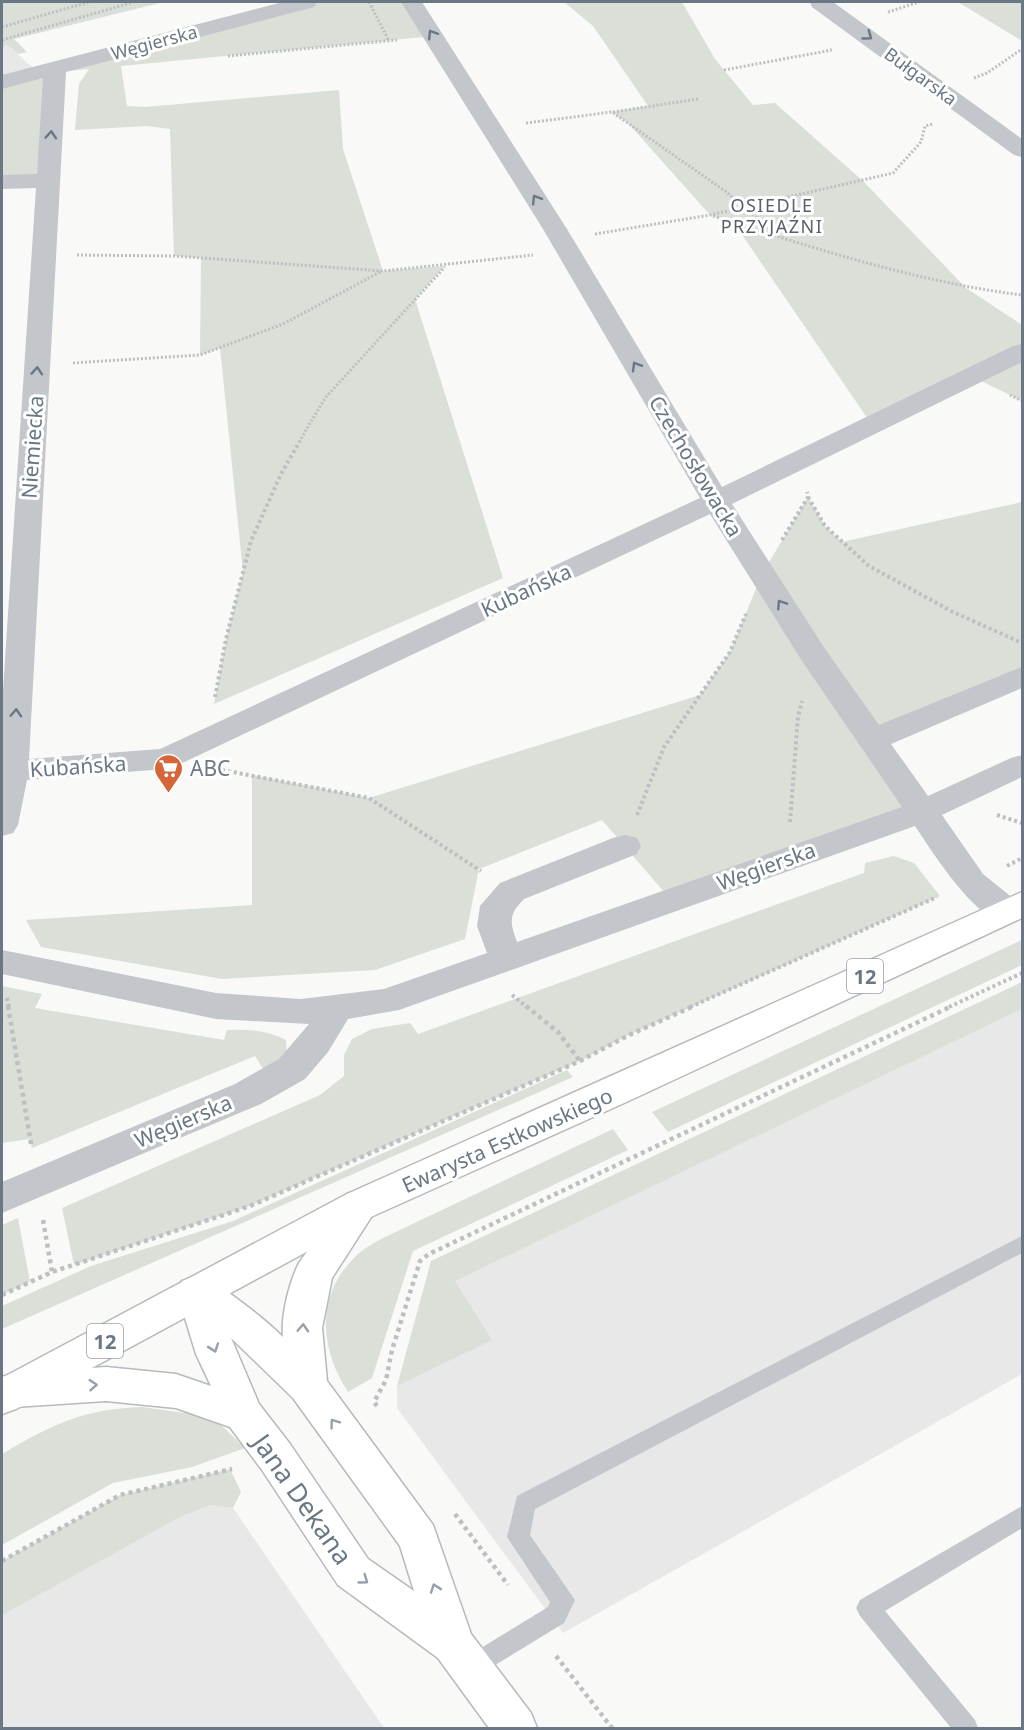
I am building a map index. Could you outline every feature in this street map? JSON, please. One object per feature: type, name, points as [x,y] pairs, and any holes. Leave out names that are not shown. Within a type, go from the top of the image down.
[{"type":"street","name":"Węgierska","points":[[2,82],[306,2]]},
{"type":"street","name":"Czechosłowacka","points":[[411,2],[565,245],[716,501],[813,654],[970,882],[1015,907]]},
{"type":"street","name":"Bułgarska","points":[[820,2],[1023,150]]},
{"type":"street","name":"Niemiecka","points":[[2,825],[13,771],[55,68]]},
{"type":"street","points":[[2,182],[48,181]]},
{"type":"street","name":"Kubańska","points":[[13,771],[165,759],[716,501],[1023,352]]},
{"type":"street","points":[[872,740],[1023,676]]},
{"type":"street","name":"Węgierska","points":[[3,974],[216,1006],[301,1012],[387,1000],[921,812],[1023,765]]},
{"type":"street","points":[[499,961],[494,926],[497,906],[512,891],[625,846]]},
{"type":"street","name":"Ewarysta Estkowskiego","points":[[8,1393],[360,1205],[609,1094],[1015,907]]},
{"type":"street","name":"Węgierska","points":[[2,1198],[248,1094],[272,1081],[292,1069],[315,1043],[337,1007]]},
{"type":"street","name":"Jana Dekana","points":[[308,1386],[302,1328],[313,1274],[360,1205]]},
{"type":"street","name":"Jana Dekana","points":[[196,1292],[252,1332],[308,1386],[418,1538],[462,1656],[514,1728]]},
{"type":"street","name":"Jana Dekana","points":[[196,1292],[216,1354],[244,1415],[276,1457],[353,1572],[462,1656]]},
{"type":"street","name":"Jana Dekana","points":[[8,1393],[106,1384],[176,1392],[244,1415]]},
{"type":"lane","points":[[462,1656],[538,1627],[556,1615],[563,1600],[518,1537],[525,1503],[1023,1244]]},
{"type":"lane","points":[[966,1728],[868,1608],[1023,1516]]},
{"type":"path","points":[[2,27],[89,2]]},
{"type":"path","points":[[2,40],[134,2]]},
{"type":"path","points":[[369,2],[389,41]]},
{"type":"path","points":[[226,56],[434,36]]},
{"type":"path","points":[[724,69],[875,42]]},
{"type":"path","points":[[942,91],[987,73],[1023,49]]},
{"type":"path","points":[[491,128],[698,99]]},
{"type":"path","points":[[612,112],[747,207],[780,237]]},
{"type":"path","points":[[44,254],[174,256],[383,271],[445,266],[565,245],[710,215],[893,173],[921,142],[925,126],[976,116]]},
{"type":"path","points":[[710,215],[780,237],[966,288],[1023,295]]},
{"type":"path","points":[[208,739],[226,639],[250,540],[280,474],[325,398],[445,266]]},
{"type":"path","points":[[37,364],[200,355],[283,324],[383,271]]},
{"type":"path","points":[[799,461],[808,497],[825,526],[869,566],[953,612],[1023,643]]},
{"type":"path","points":[[625,846],[664,747],[730,652],[762,574],[808,497]]},
{"type":"path","points":[[783,861],[792,810],[798,717],[813,654]]},
{"type":"path","points":[[165,759],[369,798],[512,891]]},
{"type":"path","points":[[2,1295],[52,1272],[250,1206],[580,1060],[629,1035],[1023,858]]},
{"type":"path","points":[[499,961],[515,999],[558,1032],[580,1060]]},
{"type":"path","points":[[381,1412],[374,1402],[386,1380],[392,1350],[420,1261],[429,1254],[1023,973]]},
{"type":"path","points":[[3,974],[52,1272]]},
{"type":"path","points":[[2,1561],[120,1496],[276,1457]]},
{"type":"path","points":[[450,1505],[538,1627],[554,1653],[612,1728]]},
{"type":"shaded area","points":[[2,2],[164,2],[14,39],[27,52],[18,54],[6,44],[2,49]]},
{"type":"shaded area","points":[[306,2],[412,2],[434,36],[121,66],[127,106],[145,107],[339,90],[343,149],[383,271],[445,266],[415,299],[503,578],[214,704],[226,639],[243,572],[220,348],[200,355],[201,258],[174,256],[170,129],[147,126],[75,130],[79,84],[89,69],[56,72],[48,181],[2,182],[2,82]]},
{"type":"shaded area","points":[[564,2],[682,2],[715,59],[753,105],[775,103],[863,181],[966,288],[1022,325],[1022,401],[973,377],[872,425],[734,223],[710,215],[628,123],[612,112],[648,106],[593,26]]},
{"type":"shaded area","points":[[958,2],[1022,2],[1022,41]]},
{"type":"shaded area","points":[[2,41],[6,44],[39,73],[2,82]]},
{"type":"shaded area","points":[[808,497],[825,526],[842,542],[1022,502],[1022,677],[872,740],[921,812],[671,900],[602,820],[479,869],[465,939],[375,970],[222,979],[41,947],[26,920],[252,905],[252,775],[369,798],[700,695],[730,652],[762,574]]},
{"type":"shaded area","points":[[894,856],[914,863],[940,896],[629,1035],[580,1061],[250,1206],[74,1265],[62,1208],[320,1095],[344,1076],[344,1055],[352,1039],[372,1029],[410,1023],[418,1034],[864,873],[865,863]]},
{"type":"shaded area","points":[[1022,940],[1022,965],[668,1132],[652,1112]]},
{"type":"shaded area","points":[[1022,982],[1022,1009],[455,1281],[492,1340],[397,1386],[431,1261]]},
{"type":"shaded area","points":[[2,986],[42,994],[35,1008],[224,1040],[227,1030],[265,1032],[286,1040],[287,1059],[271,1081],[255,1056],[32,1148],[29,1139],[3,1143]]},
{"type":"shaded area","points":[[1022,1009],[1022,1374],[563,1633],[397,1408],[397,1386],[491,1340],[454,1281]]},
{"type":"shaded area","points":[[567,1070],[573,1077],[2,1329],[2,1306],[91,1266],[233,1221]]},
{"type":"shaded area","points":[[613,1129],[628,1150],[413,1251],[372,1378],[348,1392],[332,1358],[327,1341],[326,1324],[333,1289],[341,1273],[357,1255],[385,1237]]},
{"type":"shaded area","points":[[18,1218],[30,1282],[2,1295],[2,1225]]},
{"type":"shaded area","points":[[142,1407],[192,1414],[222,1426],[245,1448],[192,1467],[113,1483],[2,1545],[2,1454],[68,1420],[102,1411]]},
{"type":"shaded area","points":[[230,1469],[241,1492],[233,1508],[210,1505],[182,1516],[2,1615],[2,1561],[120,1495]]},
{"type":"shaded area","points":[[220,1489],[384,1728],[2,1728],[2,1607]]},
{"type":"place","name":"ABC","points":[[169,794]]},
{"type":"district","name":"OSIEDLE PRZYJAŹNI","points":[[772,215]]}]
